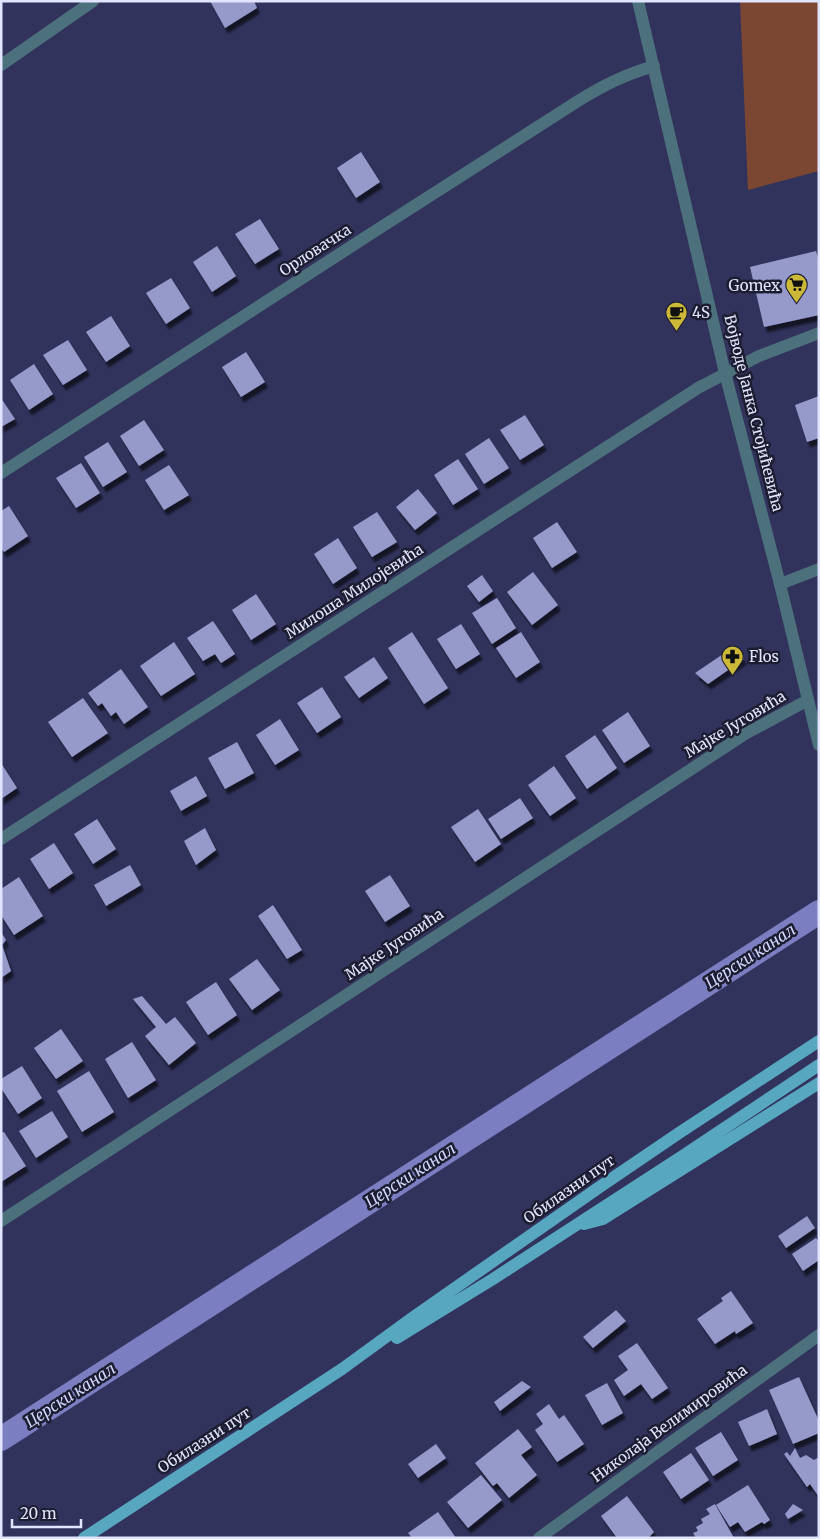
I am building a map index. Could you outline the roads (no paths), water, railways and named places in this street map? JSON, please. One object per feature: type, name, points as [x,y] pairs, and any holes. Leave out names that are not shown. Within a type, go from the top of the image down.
[{"type":"main road","name":"Обилазни пут","points":[[84,1538],[342,1369],[412,1318],[679,1133],[819,1041]]},
{"type":"main road","name":"Обилазни пут","points":[[342,1369],[428,1320],[819,1065]]},
{"type":"main road","points":[[574,1226],[603,1219],[819,1083]]},
{"type":"street","points":[[1,65],[93,1]]},
{"type":"street","name":"Војводе Јанка Стојићевића","points":[[638,1],[725,373],[780,584],[819,746]]},
{"type":"street","name":"Орловачка","points":[[1,473],[372,232],[578,101],[628,74],[654,66]]},
{"type":"street","name":"Милоша Милојевића","points":[[1,839],[698,388],[759,356],[819,333]]},
{"type":"street","points":[[780,584],[819,570]]},
{"type":"street","name":"Мајке Југовића","points":[[1,1221],[745,734],[808,700]]},
{"type":"street","name":"Николаја Велимировића","points":[[539,1538],[819,1335]]},
{"type":"waterway","name":"Церски канал","points":[[1,1439],[819,912]]},
{"type":"place","name":"Gomex","points":[[796,304]]},
{"type":"place","name":"4S","points":[[676,331]]},
{"type":"place","name":"Flos","points":[[733,675]]}]
